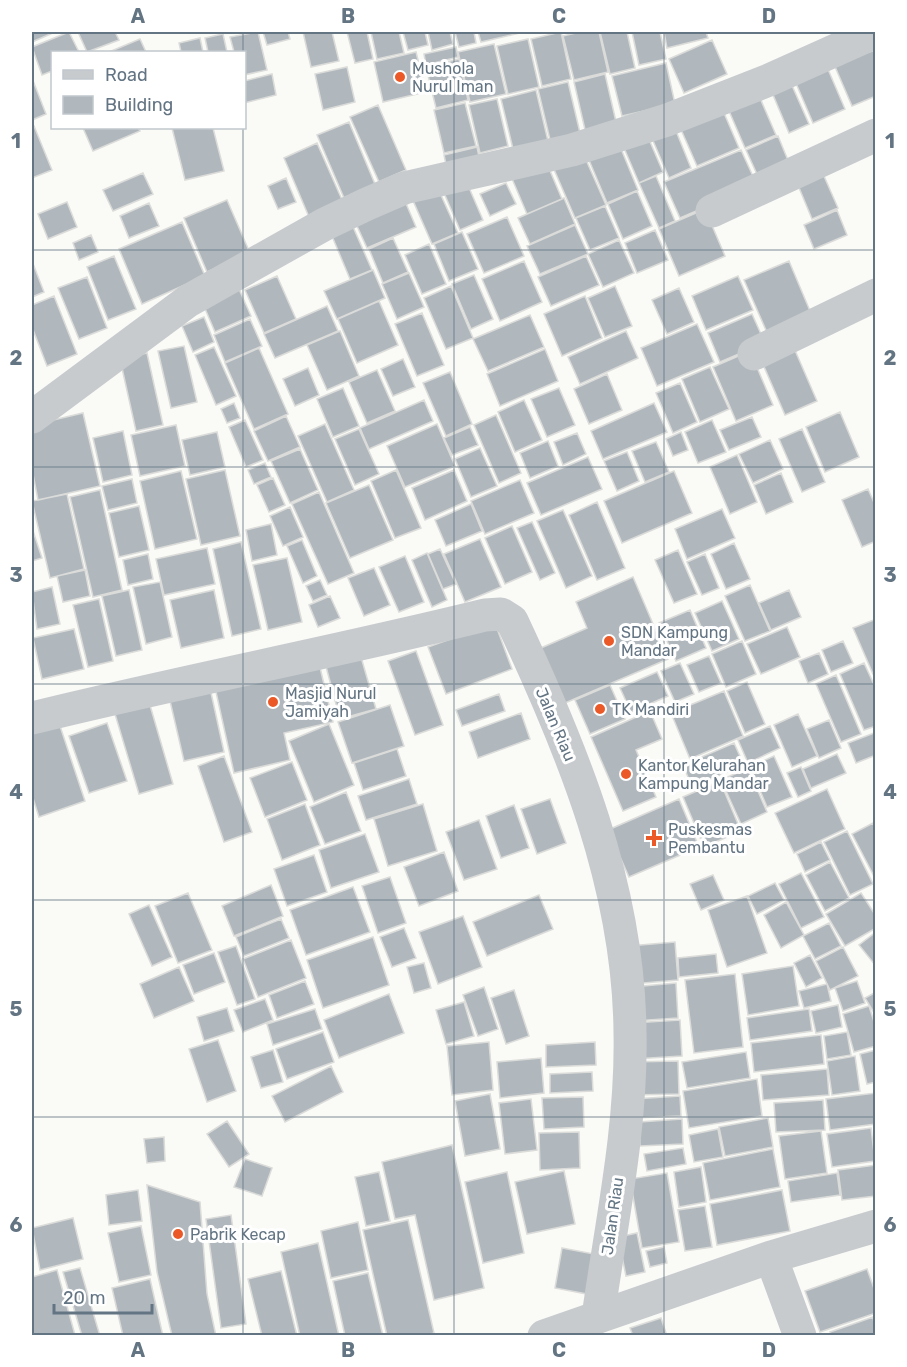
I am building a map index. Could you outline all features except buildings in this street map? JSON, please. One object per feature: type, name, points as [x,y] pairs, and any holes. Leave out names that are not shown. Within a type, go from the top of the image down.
[{"type":"street","points":[[32,417],[188,301],[325,224],[367,204],[404,188],[572,150],[667,120],[779,76],[876,32]]},
{"type":"street","points":[[712,211],[876,135]]},
{"type":"street","points":[[754,354],[876,295]]},
{"type":"street","name":"Jalan Riau","points":[[32,718],[155,687],[372,643],[485,615],[501,614],[512,621],[566,745],[599,835],[624,945],[630,1034],[625,1126],[598,1317]]},
{"type":"street","points":[[544,1335],[771,1257],[876,1226]]},
{"type":"street","points":[[771,1257],[800,1335]]},
{"type":"place","name":"Mushola Nurul Iman","points":[[400,77]]},
{"type":"place","name":"SDN Kampung Mandar","points":[[609,641]]},
{"type":"place","name":"Masjid Nurul Jamiyah","points":[[273,702]]},
{"type":"place","name":"TK Mandiri","points":[[600,709]]},
{"type":"place","name":"Kantor Kelurahan Kampung Mandar","points":[[626,774]]},
{"type":"place","name":"Puskesmas Pembantu","points":[[654,838]]},
{"type":"place","name":"Pabrik Kecap","points":[[178,1234]]}]
